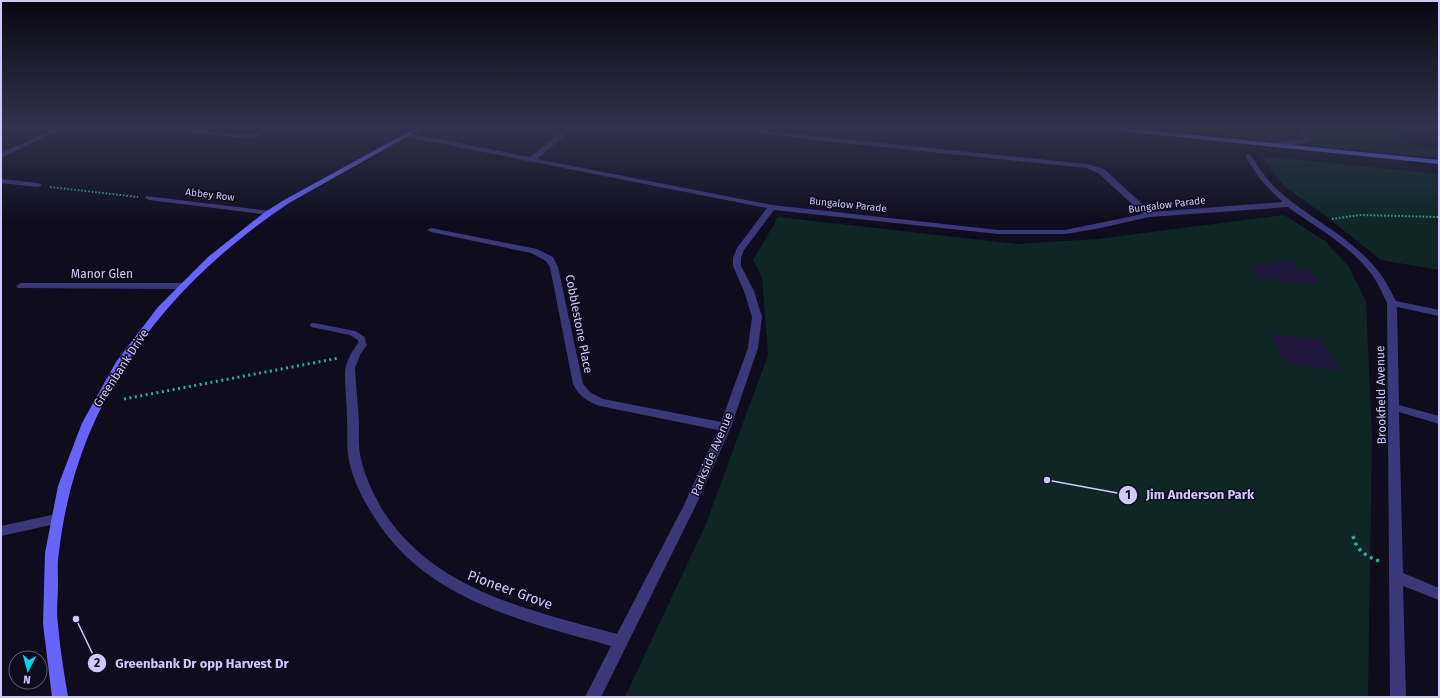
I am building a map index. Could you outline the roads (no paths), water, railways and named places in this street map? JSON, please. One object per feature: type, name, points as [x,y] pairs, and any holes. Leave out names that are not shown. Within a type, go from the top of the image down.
[{"type":"street","name":"Greenbank Drive","points":[[60,697],[52,642],[49,607],[50,578],[56,520],[72,461],[95,407],[109,381],[132,345],[158,313],[182,286],[227,245],[270,213],[329,176],[362,159]]},
{"type":"street","name":"Bungalow Parade","points":[[524,159],[772,207],[983,230],[1024,233],[1078,230],[1149,215],[1291,204]]},
{"type":"street","points":[[1011,159],[1087,166],[1101,171],[1149,215]]},
{"type":"street","name":"Brookfield Avenue","points":[[1250,159],[1264,180],[1291,204],[1357,253],[1371,267],[1392,303],[1398,697]]},
{"type":"street","points":[[1405,159],[1439,162]]},
{"type":"street","points":[[1,181],[38,185]]},
{"type":"street","name":"Abbey Row","points":[[149,198],[270,213]]},
{"type":"street","name":"Parkside Avenue","points":[[593,697],[690,505],[725,427],[754,348],[757,326],[755,309],[750,291],[738,266],[737,258],[740,250],[772,207]]},
{"type":"street","name":"Cobblestone Place","points":[[431,230],[534,251],[550,259],[554,267],[578,384],[582,392],[587,396],[600,402],[725,427]]},
{"type":"street","name":"Manor Glen","points":[[21,286],[182,286]]},
{"type":"street","points":[[1392,303],[1439,313]]},
{"type":"street","name":"Pioneer Grove","points":[[362,345],[354,357],[350,372],[356,464],[364,489],[380,520],[402,546],[417,560],[435,573],[468,593],[515,612],[621,642]]},
{"type":"street","points":[[1394,407],[1439,420]]},
{"type":"street","points":[[1,531],[56,520]]},
{"type":"street","points":[[1396,573],[1439,594]]},
{"type":"lane","points":[[314,326],[352,332],[362,338],[362,345]]},
{"type":"place","name":"Jim Anderson Park","points":[[1047,480]]},
{"type":"place","name":"Greenbank Dr opp Harvest Dr","points":[[76,619]]}]
